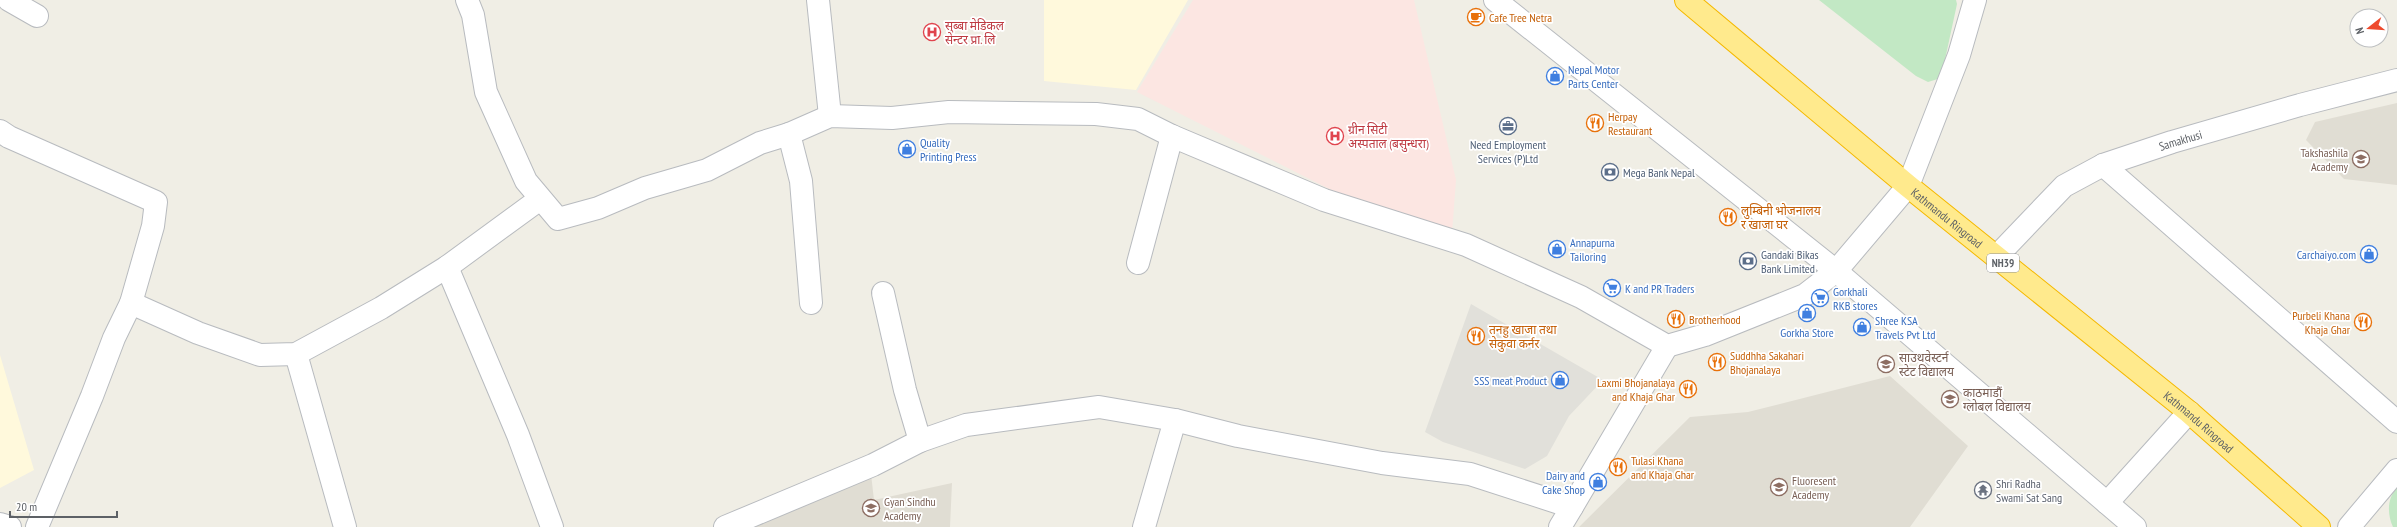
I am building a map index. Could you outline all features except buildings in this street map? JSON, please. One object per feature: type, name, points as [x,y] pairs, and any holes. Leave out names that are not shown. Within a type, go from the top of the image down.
[{"type":"highway","name":"Kathmandu Ringroad","points":[[1686,0],[1908,186],[2189,412],[2309,524]]},
{"type":"street","points":[[9,0],[37,16]]},
{"type":"street","points":[[467,0],[473,15],[486,92],[526,181],[558,219],[598,208],[645,188],[707,170],[760,144],[789,134],[830,116],[892,118],[949,112],[1096,114],[1138,119],[1172,136],[1324,200],[1466,245],[1580,297],[1667,346]]},
{"type":"street","points":[[818,0],[830,116]]},
{"type":"street","points":[[1495,0],[1836,271],[2136,527]]},
{"type":"street","points":[[1560,527],[1667,346],[1704,335],[1805,295],[1836,271],[1908,186],[1959,56],[1975,0]]},
{"type":"street","name":"Samakhusi","points":[[1996,257],[2064,186],[2103,165],[2172,142],[2397,80]]},
{"type":"street","points":[[0,130],[9,137],[156,202],[153,226],[131,303],[114,338],[92,396],[37,527]]},
{"type":"street","points":[[789,134],[801,181],[811,303]]},
{"type":"street","points":[[1138,263],[1172,136]]},
{"type":"street","points":[[2103,165],[2397,422]]},
{"type":"street","points":[[131,303],[198,333],[260,355],[296,354],[381,308],[447,267],[540,199]]},
{"type":"street","points":[[447,267],[518,435],[552,527]]},
{"type":"street","points":[[883,293],[905,390],[920,441]]},
{"type":"street","points":[[296,354],[345,527]]},
{"type":"street","points":[[725,527],[873,465],[920,441],[966,425],[1099,406],[1175,420],[1238,436],[1332,454],[1470,474],[1572,506]]},
{"type":"street","points":[[2107,503],[2189,412]]},
{"type":"street","points":[[1144,527],[1175,420]]},
{"type":"street","points":[[2349,527],[2397,470]]},
{"type":"street","points":[[0,524],[10,527]]},
{"type":"shaded area","points":[[1044,0],[1188,0],[1136,90],[1044,81]]},
{"type":"shaded area","name":"ग्रीन सिटी अस्पताल (बसुन्धरा)","points":[[1193,0],[1414,0],[1456,180],[1452,233],[1357,203],[1137,92]]},
{"type":"shaded area","name":"Takshashila Academy","points":[[2397,103],[2397,185],[2344,179],[2306,140],[2315,122]]},
{"type":"shaded area","points":[[1471,304],[1603,380],[1569,416],[1547,456],[1525,469],[1443,442],[1425,432]]},
{"type":"shaded area","points":[[0,355],[34,470],[0,488]]},
{"type":"shaded area","name":"Fluoresent Academy","points":[[1890,376],[1968,446],[1910,527],[1579,527],[1690,417],[1748,412]]},
{"type":"shaded area","name":"Gyan Sindhu Academy","points":[[871,474],[874,500],[952,483],[950,527],[756,527],[773,516]]},
{"type":"green space","points":[[1819,0],[1956,0],[1957,4],[1941,78],[1928,82],[1916,76]]},
{"type":"green space","points":[[2397,488],[2397,527],[2393,527],[2389,506],[2391,496]]},
{"type":"place","name":"Cafe Tree Netra","points":[[1476,17]]},
{"type":"place","name":"सुब्बा मेडिकल सेन्टर प्रा. लि","points":[[932,32]]},
{"type":"place","name":"Nepal Motor Parts Center","points":[[1555,76]]},
{"type":"place","name":"Herpay Restaurant","points":[[1595,123]]},
{"type":"place","name":"Need Employment Services (P)Ltd","points":[[1508,126]]},
{"type":"place","name":"ग्रीन सिटी अस्पताल (बसुन्धरा)","points":[[1335,136]]},
{"type":"place","name":"Quality Printing Press","points":[[907,149]]},
{"type":"place","name":"Takshashila Academy","points":[[2361,159]]},
{"type":"place","name":"Mega Bank Nepal","points":[[1610,172]]},
{"type":"place","name":"लुम्बिनी भोजनालय र खाजा घर","points":[[1728,217]]},
{"type":"place","name":"Annapurna Tailoring","points":[[1557,249]]},
{"type":"place","name":"Carchaiyo.com","points":[[2369,254]]},
{"type":"place","name":"Gandaki Bikas Bank Limited","points":[[1748,261]]},
{"type":"place","name":"K and PR Traders","points":[[1612,288]]},
{"type":"place","name":"Gorkhali RKB stores","points":[[1820,298]]},
{"type":"place","name":"Gorkha Store","points":[[1807,313]]},
{"type":"place","name":"Brotherhood","points":[[1676,319]]},
{"type":"place","name":"Purbeli Khana Khaja Ghar","points":[[2363,322]]},
{"type":"place","name":"Shree KSA Travels Pvt Ltd","points":[[1862,327]]},
{"type":"place","name":"तनहु खाजा तथा सेकुवा कर्नर","points":[[1476,336]]},
{"type":"place","name":"Suddhha Sakahari Bhojanalaya","points":[[1717,362]]},
{"type":"place","name":"साउथवेस्टर्न स्टेट विद्यालय","points":[[1886,364]]},
{"type":"place","name":"SSS meat Product","points":[[1560,380]]},
{"type":"place","name":"Laxmi Bhojanalaya and Khaja Ghar","points":[[1688,389]]},
{"type":"place","name":"काठमाडौं ग्लोबल विद्यालय","points":[[1950,399]]},
{"type":"place","name":"Tulasi Khana and Khaja Ghar","points":[[1618,467]]},
{"type":"place","name":"Dairy and Cake Shop","points":[[1598,482]]},
{"type":"place","name":"Fluoresent Academy","points":[[1779,487]]},
{"type":"place","name":"Shri Radha Swami Sat Sang","points":[[1983,490]]},
{"type":"place","name":"Gyan Sindhu Academy","points":[[871,508]]}]
